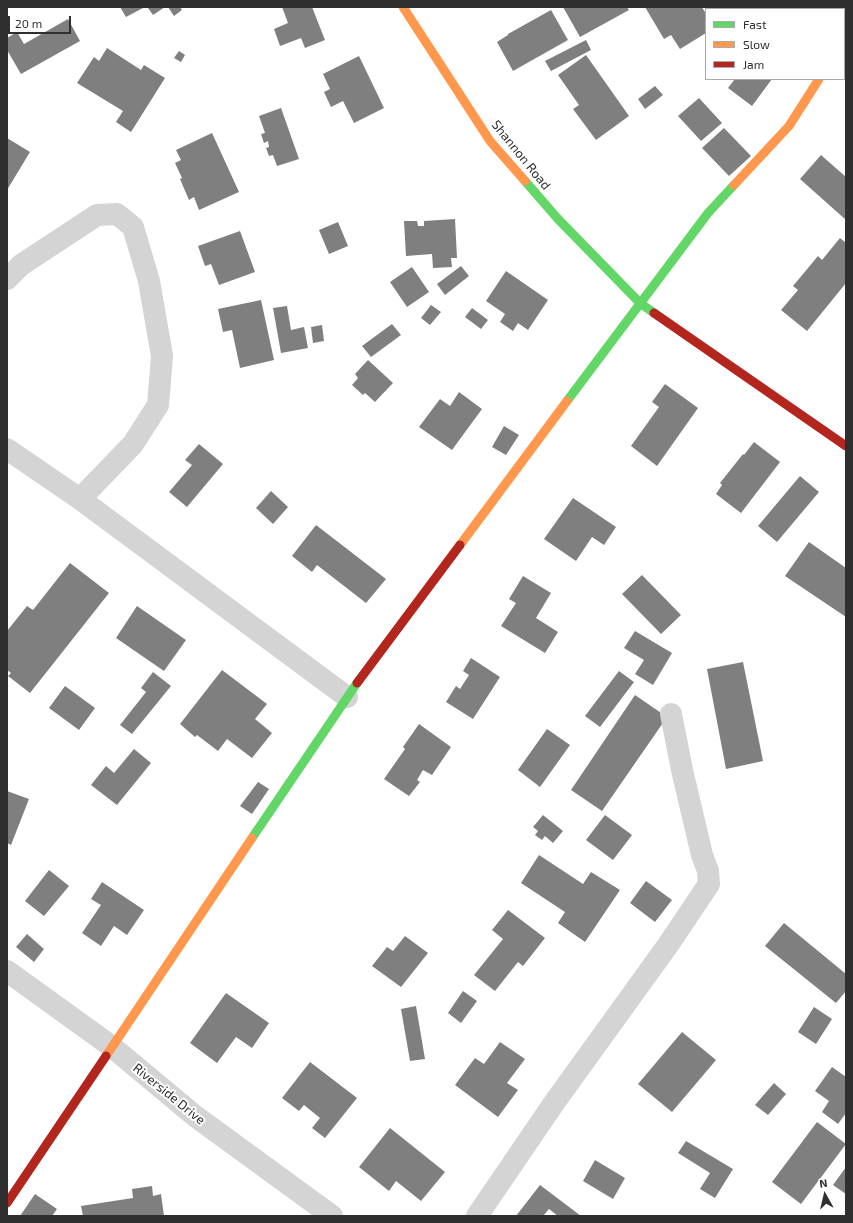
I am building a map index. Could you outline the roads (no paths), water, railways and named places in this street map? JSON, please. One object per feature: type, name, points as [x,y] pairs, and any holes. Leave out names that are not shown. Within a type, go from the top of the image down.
[{"type":"street","name":"Shannon Road","points":[[403,7],[490,141],[558,219],[640,303],[846,446]]},
{"type":"street","points":[[7,1203],[111,1046],[347,697],[640,303],[708,214],[789,126],[818,80]]},
{"type":"street","points":[[7,279],[21,265],[97,215],[117,214],[133,227],[149,281],[162,356],[158,405],[132,444],[80,499]]},
{"type":"street","points":[[7,449],[80,499],[347,697]]},
{"type":"street","points":[[477,1216],[554,1103],[668,945],[709,884],[708,871],[702,855],[683,778],[671,714]]},
{"type":"street","name":"Riverside Drive","points":[[7,971],[111,1046],[195,1116],[332,1216]]}]
